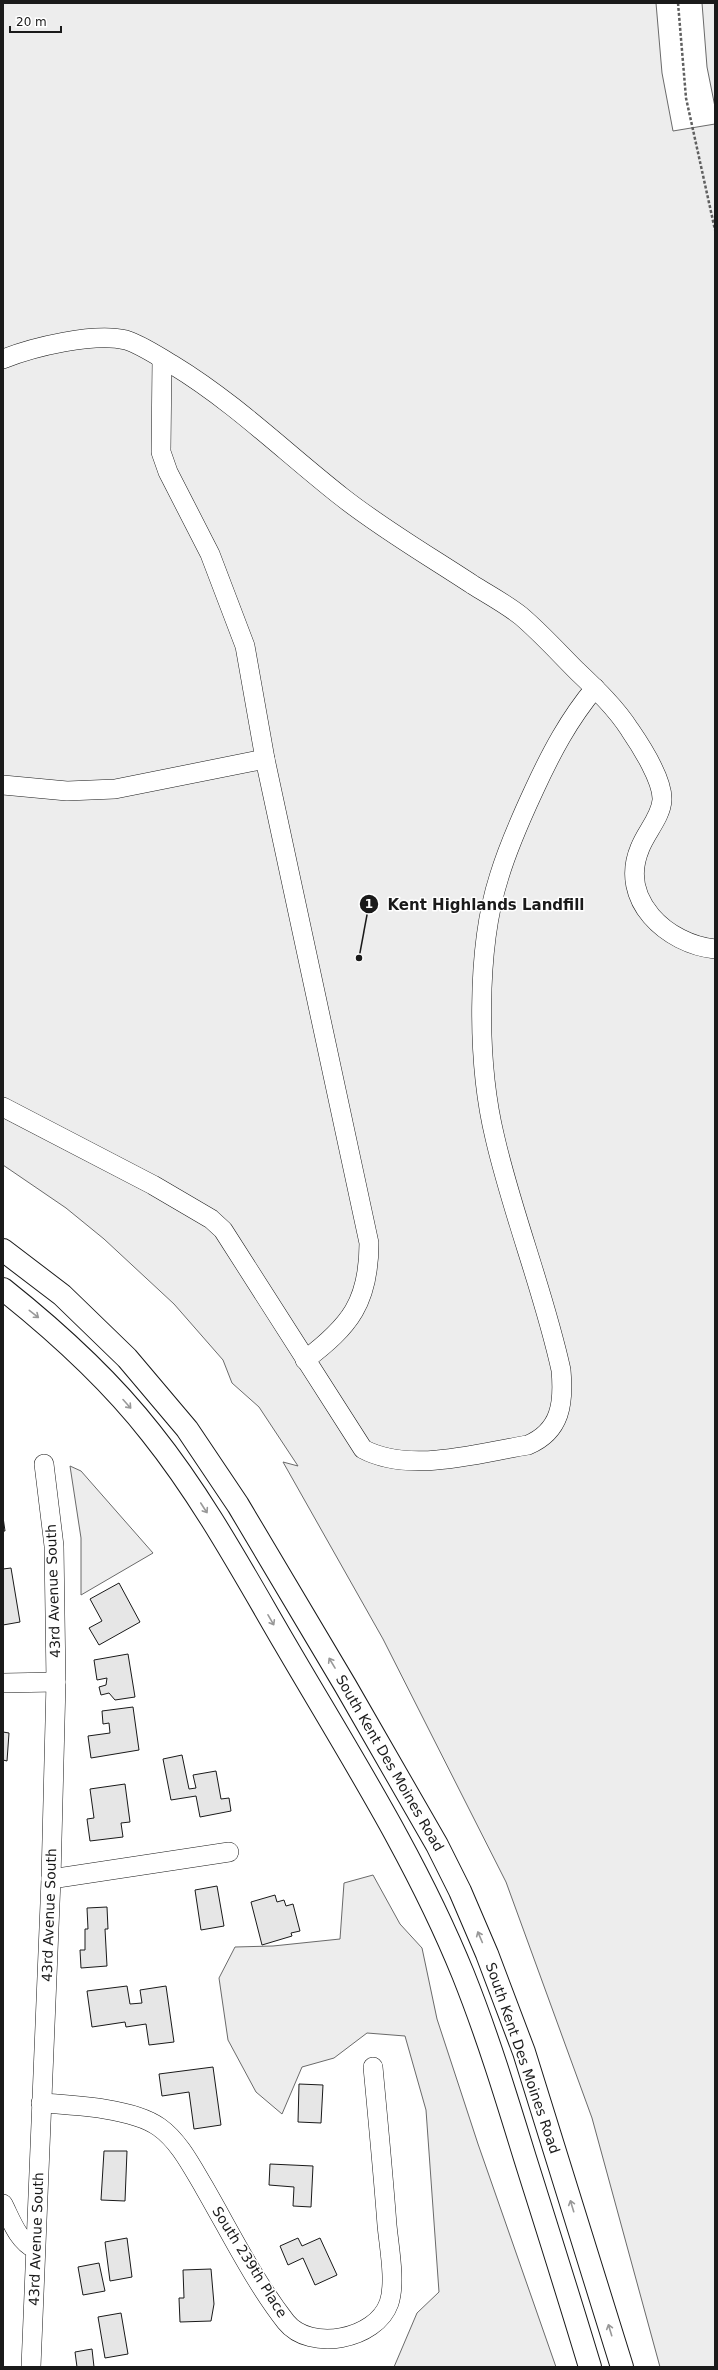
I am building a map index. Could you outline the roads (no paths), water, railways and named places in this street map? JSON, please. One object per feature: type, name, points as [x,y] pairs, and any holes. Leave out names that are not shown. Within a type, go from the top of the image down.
[{"type":"highway","name":"South Kent Des Moines Road","points":[[3,1250],[62,1295],[128,1358],[187,1429],[238,1505],[434,1839],[460,1891],[487,1954],[524,2052],[622,2367]]},
{"type":"highway","name":"South Kent Des Moines Road","points":[[3,1290],[52,1329],[83,1357],[132,1410],[185,1479],[249,1583],[391,1825],[434,1908],[463,1974],[494,2056],[590,2367]]},
{"type":"street","points":[[3,359],[19,352],[97,337],[127,340],[203,384],[343,498],[404,542],[520,616],[595,688],[629,728],[662,791],[662,804],[640,849],[636,862],[636,879],[639,894],[652,919],[663,929],[686,942],[715,949]]},
{"type":"street","points":[[162,359],[161,452],[168,472],[210,554],[245,646],[252,676],[265,759],[369,1243],[369,1264],[363,1295],[347,1323],[332,1340],[305,1360]]},
{"type":"street","points":[[3,1107],[153,1184],[211,1219],[223,1230],[363,1449],[374,1455],[397,1459],[437,1461],[528,1445],[541,1439],[553,1425],[562,1400],[561,1370],[494,1137],[486,1090],[482,991],[489,914],[498,878],[513,834],[549,758],[574,714],[595,688]]},
{"type":"street","points":[[3,785],[67,791],[115,789],[265,759]]},
{"type":"street","name":"43rd Avenue South","points":[[31,2367],[51,1879],[56,1682],[54,1546],[44,1464]]},
{"type":"street","points":[[3,1683],[56,1682]]},
{"type":"street","points":[[51,1879],[229,1852]]},
{"type":"street","name":"South 239th Place","points":[[41,2103],[107,2110],[158,2126],[187,2160],[271,2300],[287,2323],[295,2331],[323,2340],[343,2338],[359,2334],[368,2328],[377,2321],[389,2303],[391,2266],[373,2067]]},
{"type":"street","points":[[3,2204],[21,2238],[28,2245],[35,2248]]},
{"type":"place","name":"Kent Highlands Landfill","points":[[359,958]]}]
